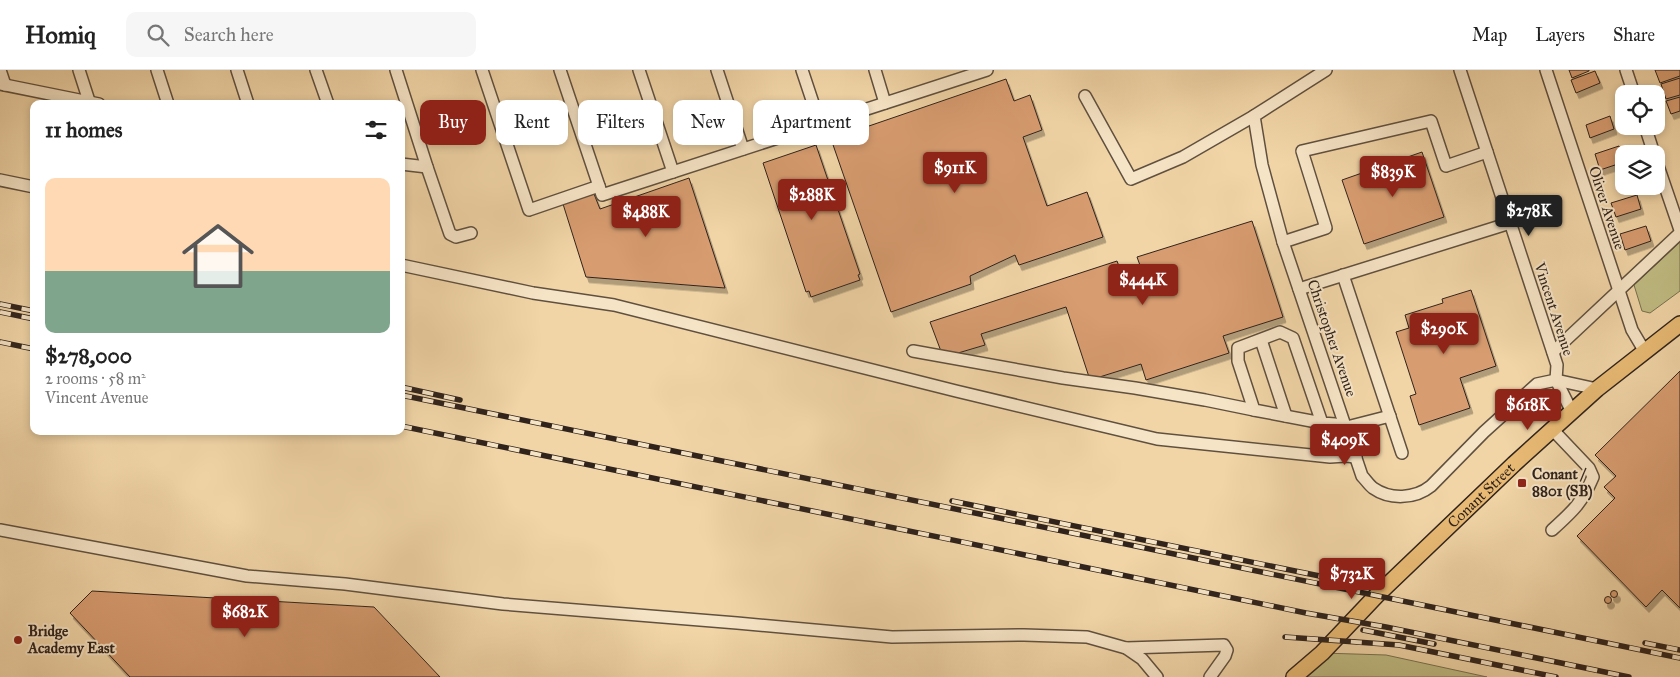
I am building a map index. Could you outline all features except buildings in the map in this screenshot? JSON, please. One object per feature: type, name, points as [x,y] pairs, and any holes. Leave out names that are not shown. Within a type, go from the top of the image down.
[{"type":"main road","name":"Conant Street","points":[[1294,677],[1322,653],[1376,596],[1552,429],[1597,389],[1680,324]]},
{"type":"street","points":[[0,70],[3,84],[80,100]]},
{"type":"street","points":[[79,70],[93,100]]},
{"type":"street","points":[[157,70],[167,100]]},
{"type":"street","points":[[237,70],[247,100]]},
{"type":"street","points":[[316,70],[327,100]]},
{"type":"street","points":[[396,70],[450,234],[456,237],[471,234]]},
{"type":"street","points":[[482,70],[530,210],[673,172],[756,145]]},
{"type":"street","points":[[560,70],[600,191]]},
{"type":"street","points":[[639,70],[673,172]]},
{"type":"street","points":[[717,70],[744,149]]},
{"type":"street","points":[[802,70],[812,100]]},
{"type":"street","points":[[875,70],[885,103]]},
{"type":"street","points":[[869,108],[987,70]]},
{"type":"street","points":[[1085,96],[1132,180],[1183,157],[1254,116],[1326,70]]},
{"type":"street","name":"Vincent Avenue","points":[[1460,70],[1553,352],[1557,365],[1556,380],[1572,412]]},
{"type":"street","name":"Oliver Avenue","points":[[1546,70],[1632,330],[1645,352]]},
{"type":"street","points":[[1626,70],[1631,85]]},
{"type":"street","name":"Christopher Avenue","points":[[1254,116],[1262,165],[1283,242],[1362,476],[1374,489],[1387,495],[1403,497],[1418,494],[1431,486],[1484,432],[1537,384],[1556,380]]},
{"type":"street","points":[[1283,242],[1326,228],[1302,151],[1431,121],[1446,166],[1487,152]]},
{"type":"street","points":[[405,164],[427,167]]},
{"type":"street","points":[[0,180],[30,186]]},
{"type":"street","points":[[1553,352],[1680,231],[1665,187]]},
{"type":"street","points":[[1299,289],[1510,223]]},
{"type":"street","points":[[405,266],[533,293],[614,305],[956,391],[1157,439],[1330,457],[1356,457]]},
{"type":"street","points":[[1342,275],[1402,453]]},
{"type":"street","points":[[1254,410],[1238,361],[1238,348],[1280,332],[1293,338],[1322,423]]},
{"type":"street","points":[[1261,340],[1286,416]]},
{"type":"street","points":[[913,351],[1063,378],[1205,400],[1347,427],[1390,416]]},
{"type":"street","points":[[1556,380],[1597,389]]},
{"type":"street","points":[[1552,429],[1589,468],[1593,477],[1585,495],[1572,512],[1552,530]]},
{"type":"street","points":[[0,530],[247,576],[345,584],[512,605],[892,637],[1087,637],[1126,648],[1142,659],[1157,677]]},
{"type":"street","points":[[1126,648],[1224,645],[1227,650],[1225,656],[1210,677]]},
{"type":"shaded area","points":[[1680,242],[1680,291],[1650,313],[1642,311],[1634,285]]},
{"type":"shaded area","points":[[1322,653],[1386,655],[1487,677],[1294,677]]},
{"type":"railway","points":[[0,304],[30,310]]},
{"type":"railway","points":[[0,312],[30,318]]},
{"type":"railway","points":[[0,342],[30,348]]},
{"type":"railway","points":[[405,388],[460,400]]},
{"type":"railway","points":[[405,396],[1680,658]]},
{"type":"railway","points":[[405,427],[1306,613],[1386,627],[1629,677]]},
{"type":"railway","points":[[952,501],[1354,583]]},
{"type":"railway","points":[[1363,630],[1434,644]]},
{"type":"railway","points":[[1285,637],[1399,645],[1556,677]]},
{"type":"railway","points":[[1645,643],[1680,650]]},
{"type":"place","name":"Conant / 8801 (SB)","points":[[1522,483]]},
{"type":"place","name":"Bridge Academy East","points":[[18,640]]}]
